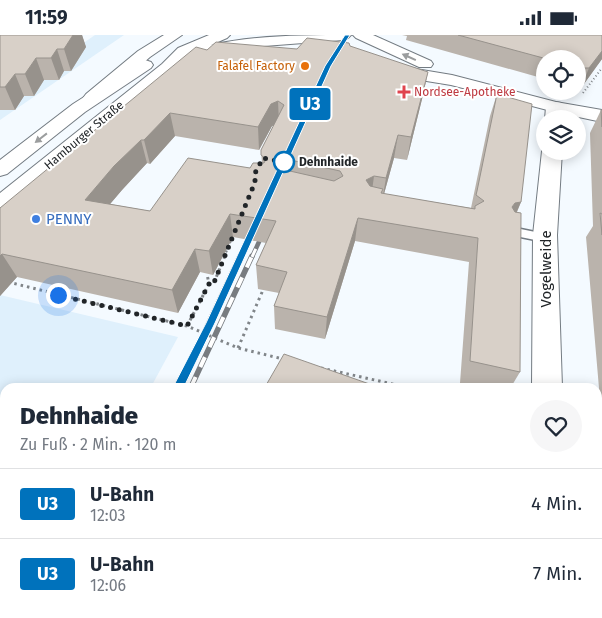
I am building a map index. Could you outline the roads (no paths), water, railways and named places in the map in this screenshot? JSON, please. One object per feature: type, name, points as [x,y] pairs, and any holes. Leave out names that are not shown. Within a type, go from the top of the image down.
[{"type":"main road","name":"Hamburger Straße","points":[[0,170],[144,54],[174,35]]},
{"type":"main road","name":"Hamburger Straße","points":[[79,108],[162,53],[199,35]]},
{"type":"main road","name":"Hamburger Straße","points":[[0,204],[168,67],[184,51],[222,35]]},
{"type":"main road","name":"Hamburger Straße","points":[[168,67],[212,49],[238,43],[307,36],[343,35]]},
{"type":"main road","points":[[361,35],[433,68],[452,80]]},
{"type":"main road","points":[[307,36],[346,52]]},
{"type":"main road","points":[[380,63],[414,74],[452,80],[553,110]]},
{"type":"main road","points":[[586,114],[602,116]]},
{"type":"main road","name":"Vogelweide","points":[[547,383],[545,237],[551,160]]},
{"type":"lane","points":[[511,231],[545,237]]},
{"type":"railway","points":[[334,54],[348,35]]},
{"type":"railway","points":[[240,257],[254,227]]},
{"type":"railway","points":[[252,257],[265,229]]},
{"type":"railway","points":[[181,383],[240,256]]},
{"type":"railway","points":[[193,383],[252,256]]},
{"type":"metro line","name":"U3","points":[[181,383],[328,66],[348,35]]},
{"type":"place","name":"Falafel Factory","points":[[305,66]]},
{"type":"place","name":"Nordsee-Apotheke","points":[[404,92]]},
{"type":"place","name":"Dehnhaide","points":[[284,162]]},
{"type":"place","name":"PENNY","points":[[36,219]]}]
